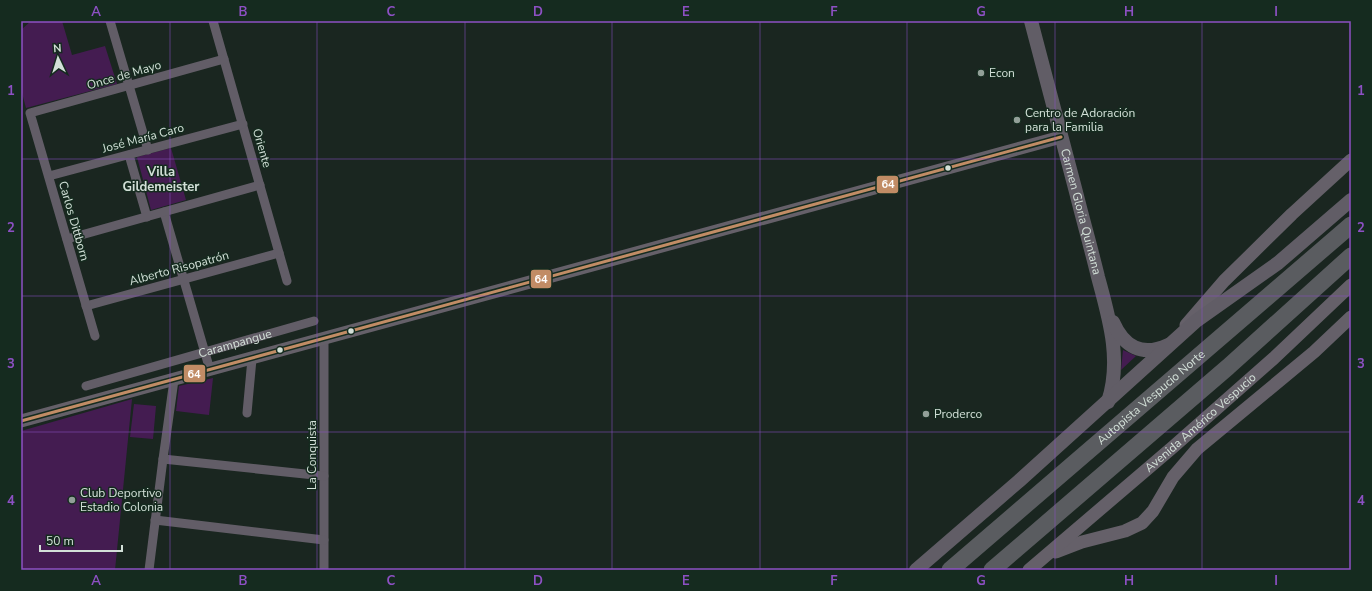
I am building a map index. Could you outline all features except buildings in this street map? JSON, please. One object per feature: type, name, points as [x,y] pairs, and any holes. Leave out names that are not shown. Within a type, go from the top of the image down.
[{"type":"highway","name":"Autopista Vespucio Norte","points":[[950,570],[1351,224]]},
{"type":"highway","points":[[992,570],[1228,367],[1351,256]]},
{"type":"highway","points":[[1007,570],[1064,508]]},
{"type":"main road","name":"Carmen Gloria Quintana","points":[[1031,21],[1114,344],[1113,381],[1108,402]]},
{"type":"main road","points":[[916,570],[1108,402],[1170,344],[1207,312],[1252,283],[1284,259],[1351,200]]},
{"type":"main road","name":"Carmen Gloria Quintana","points":[[1106,309],[1121,337],[1131,346],[1147,350],[1160,348],[1170,344]]},
{"type":"street","points":[[110,21],[148,150]]},
{"type":"street","name":"Oriente","points":[[213,21],[287,281]]},
{"type":"street","name":"Once de Mayo","points":[[30,113],[224,59]]},
{"type":"street","name":"Carlos Dittborn","points":[[30,113],[95,336]]},
{"type":"street","name":"José María Caro","points":[[49,176],[243,124]]},
{"type":"street","name":"Carampangue","points":[[21,421],[324,340],[1061,137]]},
{"type":"street","points":[[129,154],[147,217]]},
{"type":"street","points":[[1170,344],[1224,281],[1292,214],[1351,160]]},
{"type":"street","points":[[67,239],[260,185]]},
{"type":"street","points":[[164,212],[210,370]]},
{"type":"street","name":"Alberto Risopatrón","points":[[86,306],[279,253]]},
{"type":"street","name":"Avenida Américo Vespucio","points":[[1029,570],[1269,363],[1351,286]]},
{"type":"street","name":"Avenida Américo Vespucio","points":[[1046,556],[1082,542],[1125,531],[1142,523],[1153,511],[1173,477],[1197,449],[1314,352],[1351,317]]},
{"type":"street","name":"Carampangue","points":[[86,386],[314,321]]},
{"type":"street","name":"La Conquista","points":[[324,340],[324,570]]},
{"type":"street","points":[[247,413],[252,359]]},
{"type":"street","points":[[149,570],[162,459],[174,380]]},
{"type":"street","points":[[162,459],[324,476]]},
{"type":"street","points":[[155,520],[324,540]]},
{"type":"shaded area","points":[[31,21],[62,21],[72,55],[105,46],[117,84],[26,108],[21,89],[21,30]]},
{"type":"shaded area","points":[[171,148],[186,200],[151,210],[137,157]]},
{"type":"shaded area","points":[[1123,350],[1136,356],[1121,370]]},
{"type":"shaded area","points":[[213,378],[209,415],[176,411],[179,386]]},
{"type":"shaded area","name":"Club Deportivo Estadio Colonia","points":[[132,399],[115,570],[21,570],[21,431]]},
{"type":"shaded area","points":[[134,404],[156,406],[153,439],[130,437]]},
{"type":"transit line","name":"64","points":[[21,421],[1061,137]]},
{"type":"place","name":"Econ","points":[[981,73]]},
{"type":"place","name":"Centro de Adoración para la Familia","points":[[1017,120]]},
{"type":"place","name":"Proderco","points":[[926,414]]},
{"type":"place","name":"Club Deportivo Estadio Colonia","points":[[72,500]]},
{"type":"district","name":"Villa Gildemeister","points":[[161,180]]}]
